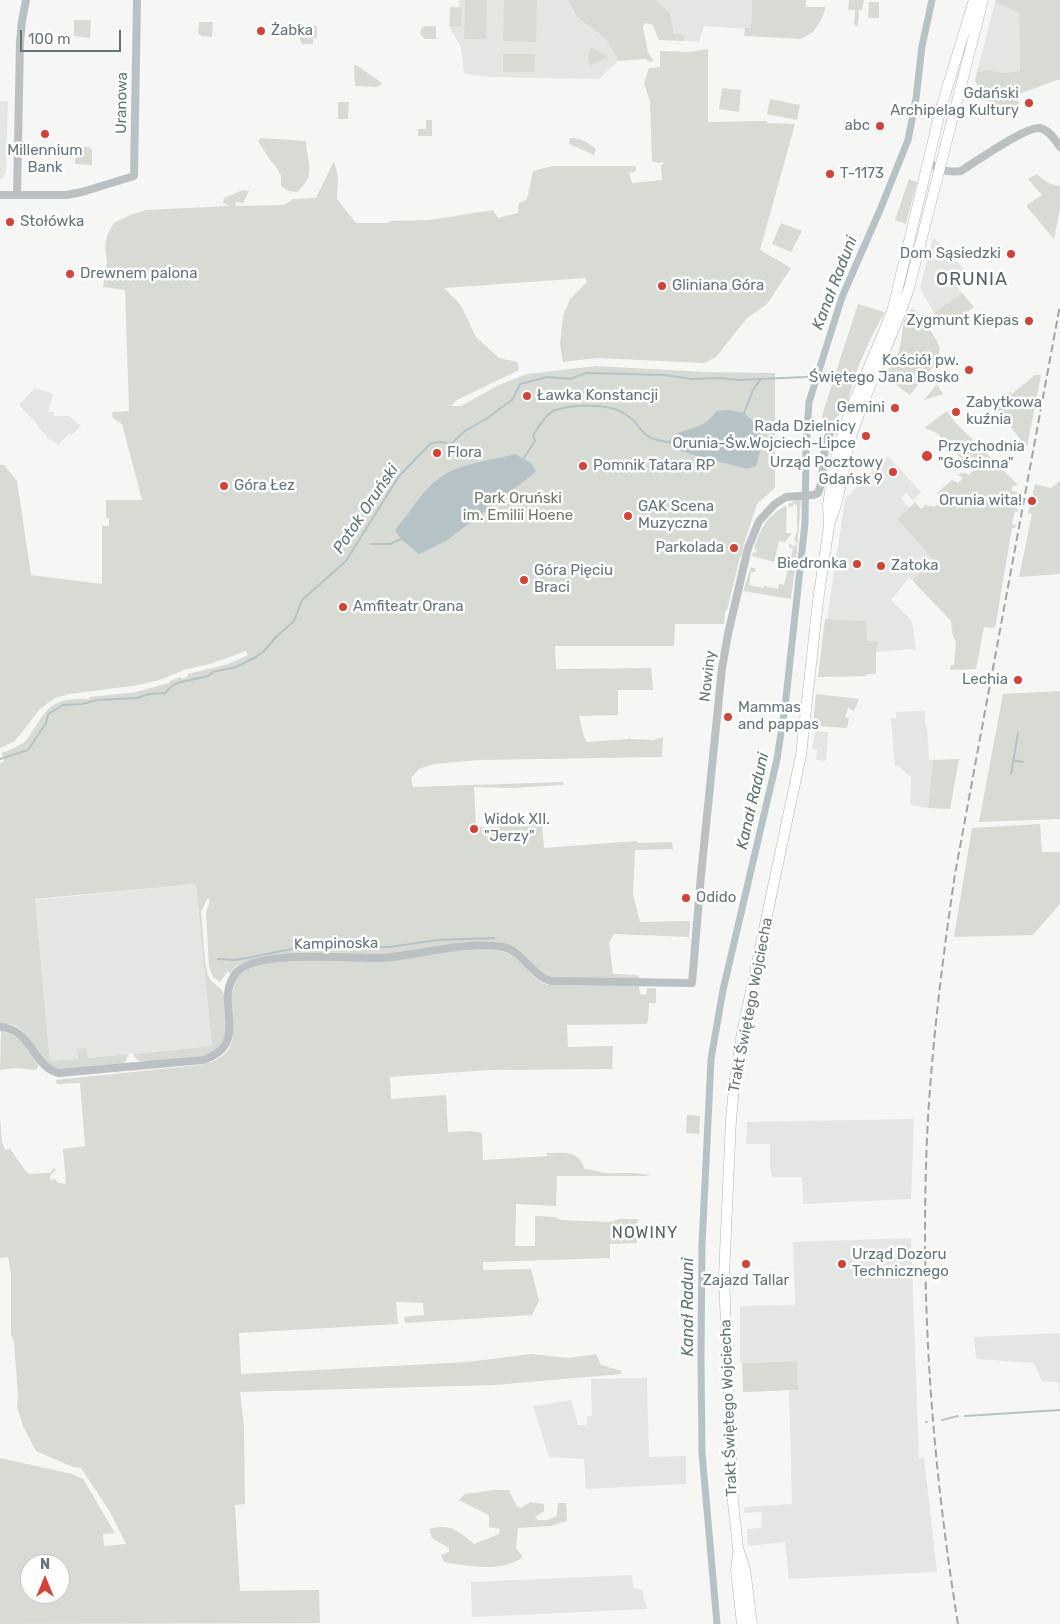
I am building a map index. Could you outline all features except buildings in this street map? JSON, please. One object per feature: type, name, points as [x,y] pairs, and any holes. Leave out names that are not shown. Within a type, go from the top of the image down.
[{"type":"main road","name":"Trakt Świętego Wojciecha","points":[[742,1624],[736,1570],[738,1548],[733,1502],[724,1276],[735,1078],[742,1033],[801,755],[818,600],[829,526],[837,506],[847,432],[892,308],[941,108],[974,0]]},
{"type":"main road","name":"Trakt Świętego Wojciecha","points":[[847,432],[903,306],[983,0]]},
{"type":"main road","name":"Trakt Świętego Wojciecha","points":[[738,1548],[745,1569],[752,1624]]},
{"type":"street","points":[[0,195],[17,195],[20,42],[26,0]]},
{"type":"street","name":"Uranowa","points":[[17,195],[66,195],[134,176],[138,0]]},
{"type":"street","points":[[928,162],[940,170],[961,171],[1033,128],[1040,128],[1047,132],[1060,147]]},
{"type":"street","points":[[924,180],[940,170]]},
{"type":"street","name":"Nowiny","points":[[692,983],[722,668],[748,548],[756,526],[775,504],[786,498],[818,493],[828,435],[834,429],[847,432]]},
{"type":"street","name":"Kampinoska","points":[[0,1027],[10,1028],[21,1035],[47,1067],[59,1074],[203,1060],[219,1053],[226,1046],[230,1027],[228,994],[238,971],[244,966],[255,963],[307,956],[380,958],[452,948],[501,947],[518,954],[539,975],[552,981],[692,983]]},
{"type":"shaded area","points":[[459,0],[568,0],[577,17],[606,39],[618,61],[599,79],[490,77],[464,74],[461,47],[449,26],[450,7],[459,7]]},
{"type":"shaded area","points":[[655,0],[752,0],[751,29],[704,26],[699,42],[684,41],[685,36],[674,34],[670,13]]},
{"type":"shaded area","points":[[995,2],[1019,13],[1020,71],[1003,73],[987,70],[977,72]]},
{"type":"shaded area","points":[[0,101],[8,101],[6,172],[2,179],[0,179]]},
{"type":"shaded area","points":[[933,237],[964,269],[952,281],[962,293],[934,313],[920,288]]},
{"type":"shaded area","points":[[35,388],[53,394],[48,412],[54,412],[54,416],[69,416],[81,426],[58,445],[46,437],[37,424],[19,405]]},
{"type":"shaded area","points":[[728,410],[744,413],[756,424],[761,447],[756,466],[747,469],[701,457],[678,450],[668,442],[677,434],[706,422],[717,411]]},
{"type":"shaded area","points":[[515,454],[531,463],[536,472],[446,541],[419,554],[401,539],[395,530],[423,493],[437,480],[452,471],[478,462]]},
{"type":"shaded area","points":[[888,456],[921,492],[913,500],[906,493],[901,498],[909,508],[897,519],[934,560],[912,580],[909,578],[891,600],[911,620],[916,650],[877,652],[877,642],[867,641],[827,619],[845,499]]},
{"type":"shaded area","points":[[925,711],[929,760],[933,760],[928,808],[910,805],[911,777],[898,766],[895,767],[891,718],[896,718],[896,712]]},
{"type":"shaded area","points":[[815,731],[828,732],[826,761],[816,760],[817,750],[812,749]]},
{"type":"shaded area","points":[[196,884],[212,1046],[88,1058],[87,1048],[77,1049],[78,1059],[50,1061],[35,900]]},
{"type":"shaded area","points":[[914,1119],[911,1199],[803,1204],[802,1177],[772,1177],[770,1144],[746,1144],[747,1122]]},
{"type":"shaded area","points":[[911,1238],[919,1458],[924,1458],[937,1572],[789,1579],[785,1542],[748,1546],[747,1529],[761,1528],[762,1512],[744,1513],[744,1507],[792,1504],[789,1391],[798,1390],[796,1361],[740,1363],[740,1306],[795,1305],[793,1242]]},
{"type":"shaded area","points":[[1060,1333],[1060,1397],[1058,1382],[1042,1381],[1034,1363],[976,1359],[974,1337]]},
{"type":"shaded area","points":[[647,1378],[649,1457],[686,1456],[686,1484],[586,1489],[584,1459],[549,1457],[533,1406],[571,1400],[578,1425],[587,1425],[587,1416],[592,1416],[591,1379]]},
{"type":"shaded area","points":[[632,1575],[633,1588],[643,1590],[647,1609],[472,1617],[471,1582]]},
{"type":"green space","points":[[465,0],[487,0],[486,39],[464,39]]},
{"type":"green space","points":[[504,0],[537,0],[536,42],[503,41]]},
{"type":"green space","points":[[568,0],[655,0],[670,13],[674,34],[678,33],[685,36],[684,41],[659,40],[653,25],[646,23],[643,28],[648,52],[653,60],[651,62],[645,59],[618,61],[606,39],[577,17]]},
{"type":"green space","points":[[752,0],[806,0],[806,7],[826,7],[821,20],[813,32],[801,39],[744,36],[745,28],[751,28]]},
{"type":"green space","points":[[849,0],[864,0],[862,10],[859,10],[858,26],[854,25],[855,10],[848,10]]},
{"type":"green space","points":[[996,0],[1060,0],[1060,79],[1016,95],[1021,109],[1005,117],[999,110],[989,106],[975,81],[977,72],[987,70],[1003,73],[1020,71],[1019,13],[995,2]]},
{"type":"green space","points":[[869,2],[879,2],[879,18],[868,18]]},
{"type":"green space","points":[[450,7],[462,8],[461,26],[450,26]]},
{"type":"green space","points":[[74,20],[91,20],[90,38],[74,36]]},
{"type":"green space","points":[[199,22],[213,22],[212,37],[202,36],[198,33]]},
{"type":"green space","points":[[298,26],[317,26],[317,38],[313,38],[313,44],[302,44],[298,34]]},
{"type":"green space","points":[[425,26],[436,26],[436,39],[425,39],[420,34],[421,29]]},
{"type":"green space","points":[[591,47],[607,57],[591,66],[588,57]]},
{"type":"green space","name":"Park Oruński im. Emilii Hoene","points":[[708,49],[708,122],[766,121],[768,123],[795,124],[760,250],[791,268],[767,304],[747,318],[716,357],[705,363],[596,358],[563,362],[560,344],[563,316],[570,299],[587,282],[586,278],[444,288],[460,304],[476,337],[499,358],[517,362],[519,370],[457,400],[451,406],[461,406],[499,385],[527,374],[596,366],[705,372],[775,373],[775,488],[757,504],[740,557],[725,612],[724,624],[675,624],[674,646],[555,646],[556,669],[651,668],[653,690],[618,690],[618,715],[579,716],[587,742],[629,739],[630,737],[630,739],[654,740],[663,737],[662,757],[479,760],[434,764],[419,769],[411,778],[413,787],[563,782],[563,785],[512,788],[474,787],[476,827],[542,825],[544,848],[637,841],[638,843],[672,842],[673,849],[635,850],[633,894],[640,922],[690,921],[689,937],[614,934],[609,942],[613,974],[637,975],[640,978],[649,978],[649,980],[555,978],[542,972],[515,947],[500,944],[384,954],[296,954],[246,961],[236,966],[230,974],[228,971],[220,982],[213,977],[209,967],[206,913],[210,900],[207,899],[201,912],[205,957],[209,977],[224,994],[224,1040],[216,1050],[200,1057],[141,1062],[133,1054],[212,1046],[196,884],[35,899],[50,1061],[78,1059],[77,1049],[87,1048],[88,1058],[128,1054],[126,1061],[122,1064],[69,1070],[57,1069],[50,1065],[21,1030],[14,1025],[0,1025],[0,763],[4,761],[2,753],[26,741],[44,714],[56,704],[75,699],[89,699],[90,697],[136,692],[169,683],[180,677],[182,679],[187,677],[188,674],[228,664],[248,655],[246,651],[139,685],[70,694],[55,698],[40,709],[15,741],[0,748],[0,465],[4,465],[17,481],[31,575],[102,584],[102,526],[109,526],[109,519],[106,518],[106,500],[142,500],[122,424],[113,418],[112,412],[129,411],[125,290],[103,287],[107,262],[105,245],[108,233],[114,223],[146,210],[230,206],[223,203],[224,198],[243,190],[249,191],[243,203],[236,202],[235,206],[284,205],[293,199],[316,198],[334,161],[338,177],[337,199],[356,223],[430,220],[493,210],[498,218],[518,213],[519,203],[527,199],[533,171],[552,166],[636,166],[636,171],[629,173],[632,183],[662,180],[661,165],[664,164],[663,162],[652,161],[650,102],[644,83],[649,68],[660,67],[660,51],[689,52]]},
{"type":"green space","points":[[503,54],[535,54],[534,72],[503,72]]},
{"type":"green space","points":[[354,65],[382,83],[378,87],[355,86]]},
{"type":"green space","points":[[722,88],[741,90],[739,112],[719,109]]},
{"type":"green space","points":[[770,99],[800,105],[797,120],[767,114]]},
{"type":"green space","points":[[338,102],[349,102],[348,119],[338,119]]},
{"type":"green space","points":[[426,120],[432,120],[432,136],[418,136],[418,129],[426,129]]},
{"type":"green space","points":[[261,138],[306,141],[309,174],[303,186],[297,192],[288,191],[281,186],[281,176],[277,168],[258,141]]},
{"type":"green space","points":[[570,138],[590,144],[596,149],[594,155],[569,144]]},
{"type":"green space","points":[[76,147],[89,147],[92,150],[92,165],[75,164]]},
{"type":"green space","points":[[1037,174],[1047,182],[1060,186],[1060,208],[1054,239],[1027,207],[1027,205],[1042,195],[1028,179]]},
{"type":"green space","points":[[909,179],[917,182],[906,224],[895,220]]},
{"type":"green space","points":[[781,223],[802,231],[791,252],[772,244]]},
{"type":"green space","points":[[962,293],[974,307],[959,318],[941,326],[934,313]]},
{"type":"green space","points":[[858,304],[884,312],[884,314],[857,370],[844,409],[835,418],[832,427],[825,429],[821,425],[823,412]]},
{"type":"green space","points":[[912,309],[919,314],[935,338],[939,346],[939,352],[934,365],[910,395],[896,385],[886,373],[900,350],[904,322]]},
{"type":"green space","points":[[1035,375],[1041,375],[1027,447],[993,406],[1010,392],[1012,394]]},
{"type":"green space","points":[[937,384],[943,394],[924,400]]},
{"type":"green space","points":[[947,411],[954,421],[1018,485],[1012,487],[1012,491],[1022,491],[1017,508],[1019,512],[1015,511],[1012,524],[1016,525],[1015,528],[1012,528],[995,628],[984,627],[976,669],[950,670],[951,665],[954,665],[956,641],[953,637],[951,621],[912,580],[934,560],[897,519],[915,502],[921,509],[925,505],[934,507],[943,501],[937,493],[952,480],[958,483],[963,478],[959,474],[966,473],[969,475],[973,471],[948,444],[941,448],[941,439],[938,434],[924,428]]},
{"type":"green space","points":[[1060,481],[1060,574],[1019,577],[1032,514],[1028,513],[1035,484],[1051,488]]},
{"type":"green space","points":[[801,500],[796,562],[791,599],[743,591],[751,567],[756,570],[751,572],[749,585],[778,589],[779,584],[784,585],[793,549],[789,547],[789,544],[794,546],[797,544],[794,540],[797,531],[797,505],[794,504],[789,507],[788,504]]},
{"type":"green space","points":[[785,506],[787,507],[786,533],[792,533],[785,542],[779,541],[774,562],[752,556],[753,552],[756,553],[757,550],[754,549],[765,524],[773,514]]},
{"type":"green space","points":[[825,619],[866,621],[867,641],[878,641],[876,674],[818,677]]},
{"type":"green space","points":[[1060,691],[1060,819],[979,822],[1003,694]]},
{"type":"green space","points":[[816,694],[859,699],[854,711],[848,708],[845,717],[849,719],[847,728],[816,726],[813,724]]},
{"type":"green space","points":[[959,759],[950,809],[928,808],[933,760]]},
{"type":"green space","points":[[1040,824],[1042,852],[1060,852],[1060,904],[1033,935],[954,937],[972,828]]},
{"type":"green space","points":[[488,950],[500,951],[511,955],[524,965],[534,977],[548,985],[639,986],[640,994],[646,995],[647,988],[656,988],[656,1003],[649,1003],[648,1022],[645,1024],[567,1025],[568,1047],[613,1046],[612,1069],[490,1070],[390,1077],[391,1099],[446,1095],[448,1132],[472,1131],[482,1133],[483,1160],[548,1156],[546,1153],[564,1153],[578,1158],[584,1169],[607,1173],[635,1173],[651,1176],[557,1176],[556,1206],[516,1204],[515,1246],[535,1246],[535,1216],[556,1217],[560,1220],[610,1222],[620,1219],[638,1219],[637,1243],[610,1244],[610,1258],[483,1262],[483,1270],[531,1269],[539,1301],[532,1315],[405,1323],[404,1317],[424,1315],[423,1303],[396,1302],[398,1324],[239,1333],[241,1374],[467,1362],[531,1354],[569,1358],[596,1354],[601,1365],[622,1371],[621,1374],[494,1385],[240,1392],[244,1426],[245,1504],[235,1505],[240,1591],[319,1590],[320,1623],[0,1624],[0,1458],[72,1474],[83,1479],[115,1533],[103,1534],[104,1546],[126,1544],[110,1512],[81,1468],[73,1467],[36,1451],[23,1426],[17,1407],[14,1341],[11,1335],[11,1274],[8,1257],[0,1258],[0,1117],[2,1142],[5,1150],[10,1149],[29,1174],[50,1173],[54,1168],[56,1170],[50,1176],[50,1180],[55,1179],[59,1183],[66,1184],[63,1149],[85,1146],[80,1083],[57,1084],[56,1080],[200,1065],[216,1060],[226,1053],[231,1044],[233,1034],[232,999],[234,986],[239,976],[244,971],[263,965],[301,960]]},
{"type":"green space","points":[[1,1031],[14,1036],[23,1043],[38,1064],[35,1070],[15,1068],[0,1070]]},
{"type":"green space","points":[[687,1115],[700,1116],[699,1134],[686,1133]]},
{"type":"green space","points":[[797,1361],[798,1390],[743,1392],[742,1363]]},
{"type":"green space","points":[[509,1490],[516,1505],[521,1508],[530,1502],[544,1504],[544,1511],[535,1517],[538,1520],[547,1520],[557,1516],[558,1503],[566,1503],[567,1521],[551,1526],[518,1528],[516,1548],[523,1557],[515,1562],[495,1567],[485,1567],[444,1562],[441,1555],[449,1552],[449,1548],[432,1538],[429,1529],[443,1527],[454,1529],[474,1544],[499,1534],[500,1529],[489,1527],[489,1515],[459,1500],[465,1494]]},
{"type":"waterway","name":"Kanał Raduni","points":[[717,1624],[702,1453],[701,1359],[702,1245],[711,1059],[723,990],[777,759],[785,707],[805,523],[809,402],[842,297],[908,140],[916,99],[922,46],[932,0]]},
{"type":"waterway","name":"Potok Oruński","points":[[0,759],[28,750],[46,723],[48,714],[63,705],[82,704],[97,700],[137,698],[149,694],[165,693],[173,685],[208,676],[213,672],[236,667],[263,652],[294,621],[302,600],[346,561],[399,476],[431,443],[451,444],[465,431],[486,419],[513,399],[520,384],[547,377],[570,379],[586,373],[665,375],[692,379],[720,378],[739,380],[805,377],[811,376],[819,370]]},
{"type":"waterway","points":[[744,413],[753,390],[761,379]]},
{"type":"waterway","points":[[523,459],[535,441],[533,435],[544,419],[553,411],[569,407],[600,406],[618,410],[632,419],[646,435],[668,442]]},
{"type":"waterway","points":[[371,544],[390,544],[401,539]]},
{"type":"waterway","points":[[1011,774],[1018,733]]},
{"type":"waterway","points":[[1013,760],[1023,762]]},
{"type":"waterway","points":[[218,959],[236,960],[302,947],[389,947],[438,940],[494,938]]},
{"type":"waterway","points":[[965,1416],[1060,1410]]},
{"type":"waterway","points":[[942,1420],[958,1416]]},
{"type":"railway","points":[[958,1624],[941,1498],[929,1372],[925,1245],[930,1087],[946,935],[955,874],[1060,305]]},
{"type":"place","name":"Żabka","points":[[261,31]]},
{"type":"place","name":"Gdański Archipelag Kultury","points":[[1029,103]]},
{"type":"place","name":"abc","points":[[880,126]]},
{"type":"place","name":"Millennium Bank","points":[[45,134]]},
{"type":"place","name":"T-1173","points":[[830,174]]},
{"type":"place","name":"Stołówka","points":[[10,222]]},
{"type":"place","name":"Dom Sąsiedzki","points":[[1011,254]]},
{"type":"place","name":"Drewnem palona","points":[[70,274]]},
{"type":"place","name":"Gliniana Góra","points":[[662,286]]},
{"type":"place","name":"Zygmunt Kiepas","points":[[1029,321]]},
{"type":"place","name":"Kościół pw. Świętego Jana Bosko","points":[[969,370]]},
{"type":"place","name":"Ławka Konstancji","points":[[527,396]]},
{"type":"place","name":"Gemini","points":[[895,408]]},
{"type":"place","name":"Zabytkowa kuźnia","points":[[956,412]]},
{"type":"place","name":"Rada Dzielnicy Orunia-Św.Wojciech-Lipce","points":[[866,436]]},
{"type":"place","name":"Flora","points":[[437,453]]},
{"type":"place","name":"Przychodnia \"Gościnna\"","points":[[927,456]]},
{"type":"place","name":"Pomnik Tatara RP","points":[[583,466]]},
{"type":"place","name":"Urząd Pocztowy Gdańsk 9","points":[[893,472]]},
{"type":"place","name":"Góra Łez","points":[[224,486]]},
{"type":"place","name":"Orunia wita!","points":[[1032,501]]},
{"type":"place","name":"GAK Scena Muzyczna","points":[[628,516]]},
{"type":"place","name":"Parkolada","points":[[734,548]]},
{"type":"place","name":"Biedronka","points":[[857,564]]},
{"type":"place","name":"Zatoka","points":[[881,566]]},
{"type":"place","name":"Góra Pięciu Braci","points":[[524,580]]},
{"type":"place","name":"Amfiteatr Orana","points":[[343,607]]},
{"type":"place","name":"Lechia","points":[[1018,680]]},
{"type":"place","name":"Mammas and pappas","points":[[728,717]]},
{"type":"place","name":"Widok XII. \"Jerzy\"","points":[[474,829]]},
{"type":"place","name":"Odido","points":[[686,898]]},
{"type":"place","name":"Zajazd Tallar","points":[[746,1264]]},
{"type":"place","name":"Urząd Dozoru Technicznego","points":[[842,1264]]},
{"type":"district","name":"ORUNIA","points":[[972,280]]},
{"type":"district","name":"NOWINY","points":[[645,1233]]}]
